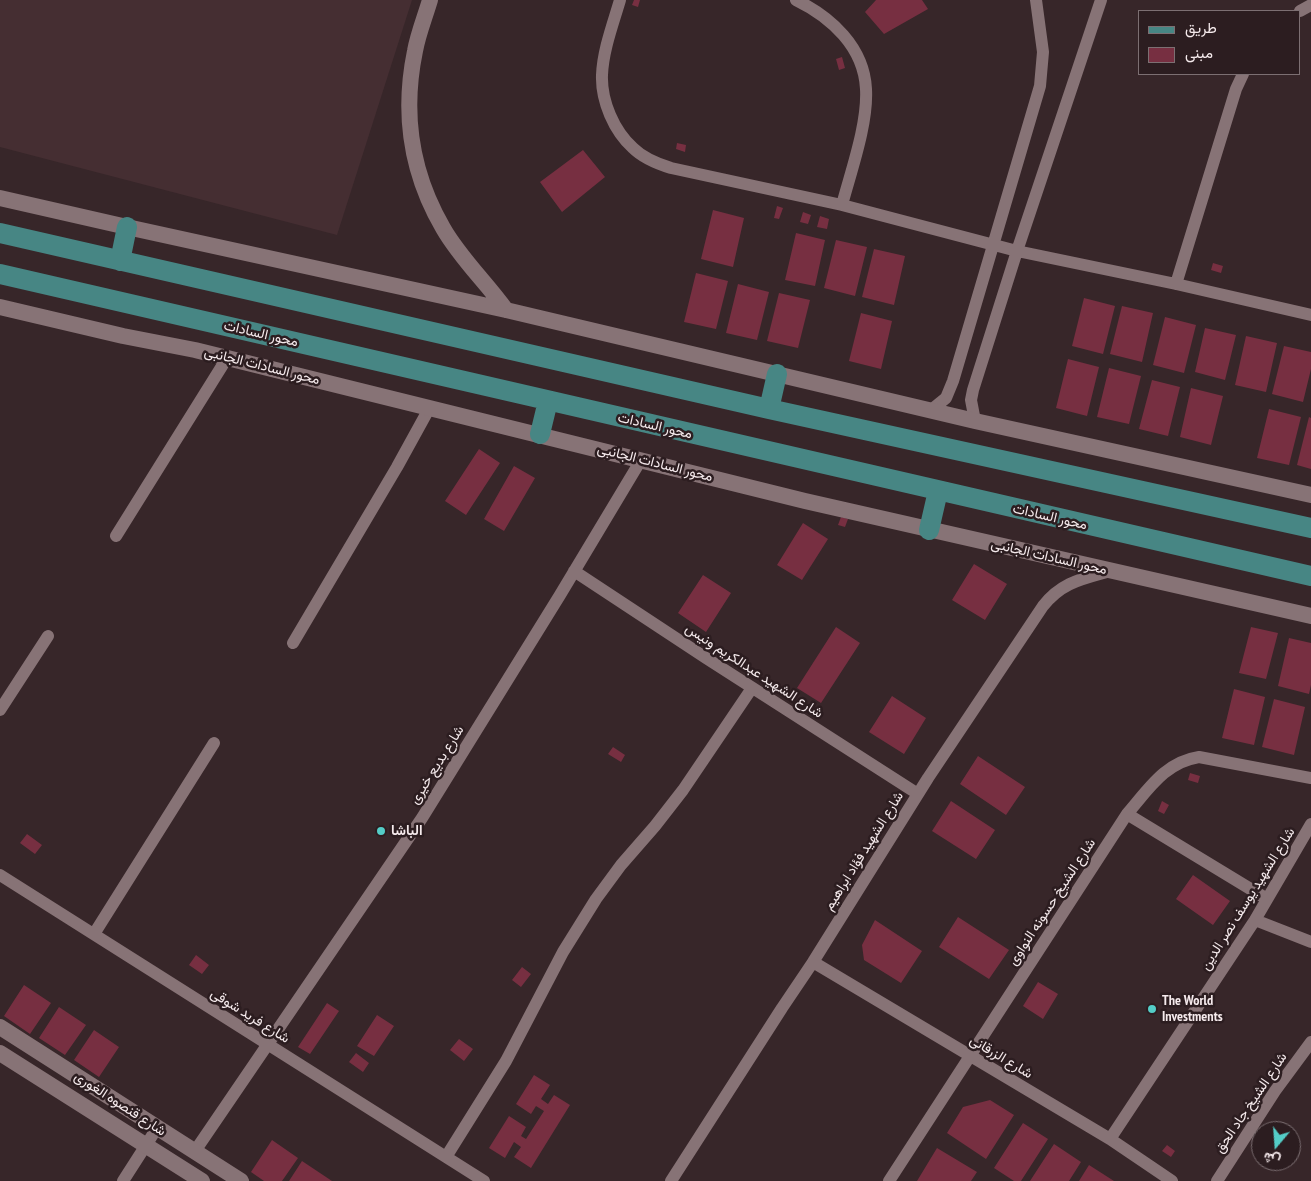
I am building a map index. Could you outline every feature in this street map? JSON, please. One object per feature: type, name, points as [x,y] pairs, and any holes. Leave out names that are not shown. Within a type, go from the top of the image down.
[{"type":"main road","points":[[120,261],[127,227]]},
{"type":"main road","points":[[0,233],[769,408],[1311,528]]},
{"type":"main road","name":"محور السادات","points":[[0,274],[1311,576]]},
{"type":"main road","points":[[769,408],[777,374]]},
{"type":"main road","points":[[540,434],[548,401]]},
{"type":"main road","points":[[929,530],[938,491]]},
{"type":"street","points":[[430,0],[418,40],[412,72],[409,113],[413,154],[431,206],[444,229],[458,250],[506,310]]},
{"type":"street","points":[[620,0],[604,56],[602,88],[606,105],[621,135],[633,149],[658,164],[842,205],[1017,251],[1176,284],[1311,315]]},
{"type":"street","points":[[796,0],[820,14],[839,29],[855,53],[865,80],[866,106],[842,205]]},
{"type":"street","points":[[930,411],[946,398],[950,390],[1040,86],[1043,70],[1042,36],[1036,0]]},
{"type":"street","points":[[975,421],[971,400],[973,390],[1017,251],[1101,0]]},
{"type":"street","points":[[1176,284],[1236,89],[1243,75]]},
{"type":"street","points":[[0,198],[506,310],[930,411],[1311,495]]},
{"type":"street","name":"محور السادات الجانبى","points":[[0,307],[227,358],[929,530],[1311,616]]},
{"type":"street","points":[[0,318],[27,314]]},
{"type":"street","points":[[116,536],[227,358]]},
{"type":"street","points":[[293,643],[430,407]]},
{"type":"street","name":"شارع بديع خيرى","points":[[195,1151],[266,1044],[422,818],[641,460]]},
{"type":"street","name":"شارع الشهيد عبدالكريم ونيس","points":[[574,571],[918,794]]},
{"type":"street","name":"شارع الشهيد فؤاد ابراهيم","points":[[671,1181],[769,1027],[813,962],[918,794],[1048,599],[1055,592],[1074,581],[1112,571]]},
{"type":"street","points":[[0,710],[48,636]]},
{"type":"street","points":[[446,1157],[506,1061],[563,952],[596,899],[616,871],[683,790],[752,688]]},
{"type":"street","points":[[94,934],[214,743]]},
{"type":"street","name":"شارع الشيخ حسونه النواوى","points":[[889,1181],[1127,814],[1165,771],[1186,759],[1208,757],[1311,778]]},
{"type":"street","points":[[1127,814],[1267,899]]},
{"type":"street","name":"شارع الشهيد يوسف نصر الدين","points":[[1110,1139],[1255,920],[1311,824]]},
{"type":"street","name":"شارع فريد شوقى","points":[[0,875],[484,1181]]},
{"type":"street","points":[[1255,920],[1311,942]]},
{"type":"street","name":"شارع الزرقانى","points":[[813,962],[1110,1139],[1172,1181]]},
{"type":"street","name":"شارع قنصوه الغورى","points":[[0,1027],[195,1151],[216,1174],[241,1181]]},
{"type":"street","name":"شارع الشيخ جاد الحق","points":[[1217,1181],[1275,1091],[1306,1055],[1311,1042]]},
{"type":"street","name":"شارع قنصوه الغورى","points":[[0,1053],[202,1181]]},
{"type":"street","points":[[123,1181],[157,1128]]},
{"type":"shaded area","points":[[0,0],[412,0],[337,235],[0,147]]},
{"type":"building","points":[[634,0],[640,0],[638,7],[632,5]]},
{"type":"building","points":[[876,0],[922,0],[928,9],[884,34],[865,12]]},
{"type":"building","points":[[842,57],[845,68],[839,70],[836,59]]},
{"type":"building","points":[[677,143],[686,145],[685,152],[676,149]]},
{"type":"building","points":[[583,150],[605,177],[562,212],[540,182]]},
{"type":"building","points":[[777,206],[783,208],[779,219],[774,218]]},
{"type":"building","points":[[713,210],[744,218],[733,267],[701,259]]},
{"type":"building","points":[[803,212],[811,215],[808,224],[800,222]]},
{"type":"building","points":[[820,216],[829,219],[827,229],[817,227]]},
{"type":"building","points":[[796,233],[825,240],[815,286],[785,280]]},
{"type":"building","points":[[836,240],[867,247],[855,296],[824,288]]},
{"type":"building","points":[[874,249],[905,256],[894,305],[862,297]]},
{"type":"building","points":[[1213,263],[1223,266],[1221,273],[1211,270]]},
{"type":"building","points":[[696,273],[728,281],[716,329],[684,322]]},
{"type":"building","points":[[738,284],[769,292],[757,340],[726,333]]},
{"type":"building","points":[[779,293],[810,300],[798,348],[767,341]]},
{"type":"building","points":[[1084,298],[1115,306],[1103,354],[1072,346]]},
{"type":"building","points":[[1122,306],[1153,313],[1142,362],[1110,354]]},
{"type":"building","points":[[861,313],[892,321],[881,369],[849,361]]},
{"type":"building","points":[[1165,317],[1196,325],[1184,373],[1153,365]]},
{"type":"building","points":[[1205,328],[1236,335],[1225,380],[1195,372]]},
{"type":"building","points":[[1246,336],[1277,343],[1266,392],[1235,385]]},
{"type":"building","points":[[1284,346],[1311,352],[1311,369],[1303,402],[1272,394]]},
{"type":"building","points":[[1068,359],[1099,367],[1087,416],[1056,408]]},
{"type":"building","points":[[1109,368],[1141,376],[1129,424],[1097,417]]},
{"type":"building","points":[[1152,380],[1180,387],[1168,436],[1139,429]]},
{"type":"building","points":[[1191,388],[1223,396],[1211,445],[1180,437]]},
{"type":"building","points":[[1269,409],[1301,417],[1289,465],[1257,458]]},
{"type":"building","points":[[1309,417],[1311,418],[1311,469],[1297,465]]},
{"type":"building","points":[[479,449],[500,463],[466,515],[445,501]]},
{"type":"building","points":[[514,466],[535,478],[504,531],[484,519]]},
{"type":"building","points":[[841,517],[848,519],[845,527],[838,525]]},
{"type":"building","points":[[803,523],[828,539],[802,580],[777,565]]},
{"type":"building","points":[[974,564],[1007,584],[985,620],[952,600]]},
{"type":"building","points":[[703,575],[731,593],[706,632],[678,613]]},
{"type":"building","points":[[836,627],[860,643],[821,703],[797,688]]},
{"type":"building","points":[[1251,627],[1278,633],[1266,679],[1239,673]]},
{"type":"building","points":[[1289,638],[1311,643],[1311,685],[1309,694],[1278,686]]},
{"type":"building","points":[[1234,689],[1265,697],[1254,745],[1222,738]]},
{"type":"building","points":[[892,696],[926,718],[904,754],[869,732]]},
{"type":"building","points":[[1274,699],[1305,707],[1294,755],[1262,747]]},
{"type":"building","points":[[613,747],[625,755],[621,762],[608,754]]},
{"type":"building","points":[[978,756],[1025,787],[1006,815],[960,784]]},
{"type":"building","points":[[1190,773],[1200,776],[1198,783],[1188,780]]},
{"type":"building","points":[[951,801],[995,830],[976,859],[932,831]]},
{"type":"building","points":[[1162,801],[1169,805],[1164,814],[1158,811]]},
{"type":"building","points":[[27,834],[42,845],[35,854],[20,843]]},
{"type":"building","points":[[1193,875],[1230,901],[1213,925],[1176,899]]},
{"type":"building","points":[[958,917],[1009,950],[989,979],[939,947]]},
{"type":"building","points":[[875,920],[922,951],[901,983],[864,960],[862,945]]},
{"type":"building","points":[[196,955],[209,965],[202,974],[189,965]]},
{"type":"building","points":[[522,967],[531,974],[521,987],[512,980]]},
{"type":"building","points":[[1038,982],[1058,994],[1043,1019],[1023,1006]]},
{"type":"building","points":[[24,985],[51,1003],[30,1034],[4,1016]]},
{"type":"building","points":[[327,1003],[339,1011],[310,1054],[298,1047]]},
{"type":"building","points":[[59,1007],[86,1025],[65,1055],[39,1038]]},
{"type":"building","points":[[377,1015],[394,1026],[374,1056],[357,1046]]},
{"type":"building","points":[[94,1030],[119,1047],[99,1077],[74,1060]]},
{"type":"building","points":[[459,1039],[473,1049],[464,1061],[450,1050]]},
{"type":"building","points":[[356,1053],[369,1063],[363,1072],[349,1062]]},
{"type":"building","points":[[534,1075],[550,1085],[541,1099],[548,1104],[554,1095],[570,1105],[531,1168],[514,1157],[521,1147],[514,1142],[505,1158],[489,1148],[509,1116],[526,1127],[521,1136],[526,1139],[544,1111],[536,1106],[531,1114],[516,1104]]},
{"type":"building","points":[[990,1100],[1014,1115],[986,1159],[947,1133],[963,1107]]},
{"type":"building","points":[[1023,1123],[1048,1139],[1021,1181],[1014,1181],[994,1168]]},
{"type":"building","points":[[272,1140],[298,1158],[282,1181],[264,1181],[251,1172]]},
{"type":"building","points":[[1054,1144],[1081,1162],[1069,1181],[1030,1181]]},
{"type":"building","points":[[1167,1145],[1175,1151],[1171,1157],[1162,1151]]},
{"type":"building","points":[[937,1148],[977,1172],[971,1181],[917,1181]]},
{"type":"building","points":[[302,1161],[332,1181],[289,1181]]},
{"type":"building","points":[[1089,1165],[1114,1181],[1079,1181]]},
{"type":"place","name":"الباشا","points":[[381,831]]},
{"type":"place","name":"The World Investments","points":[[1152,1009]]}]
